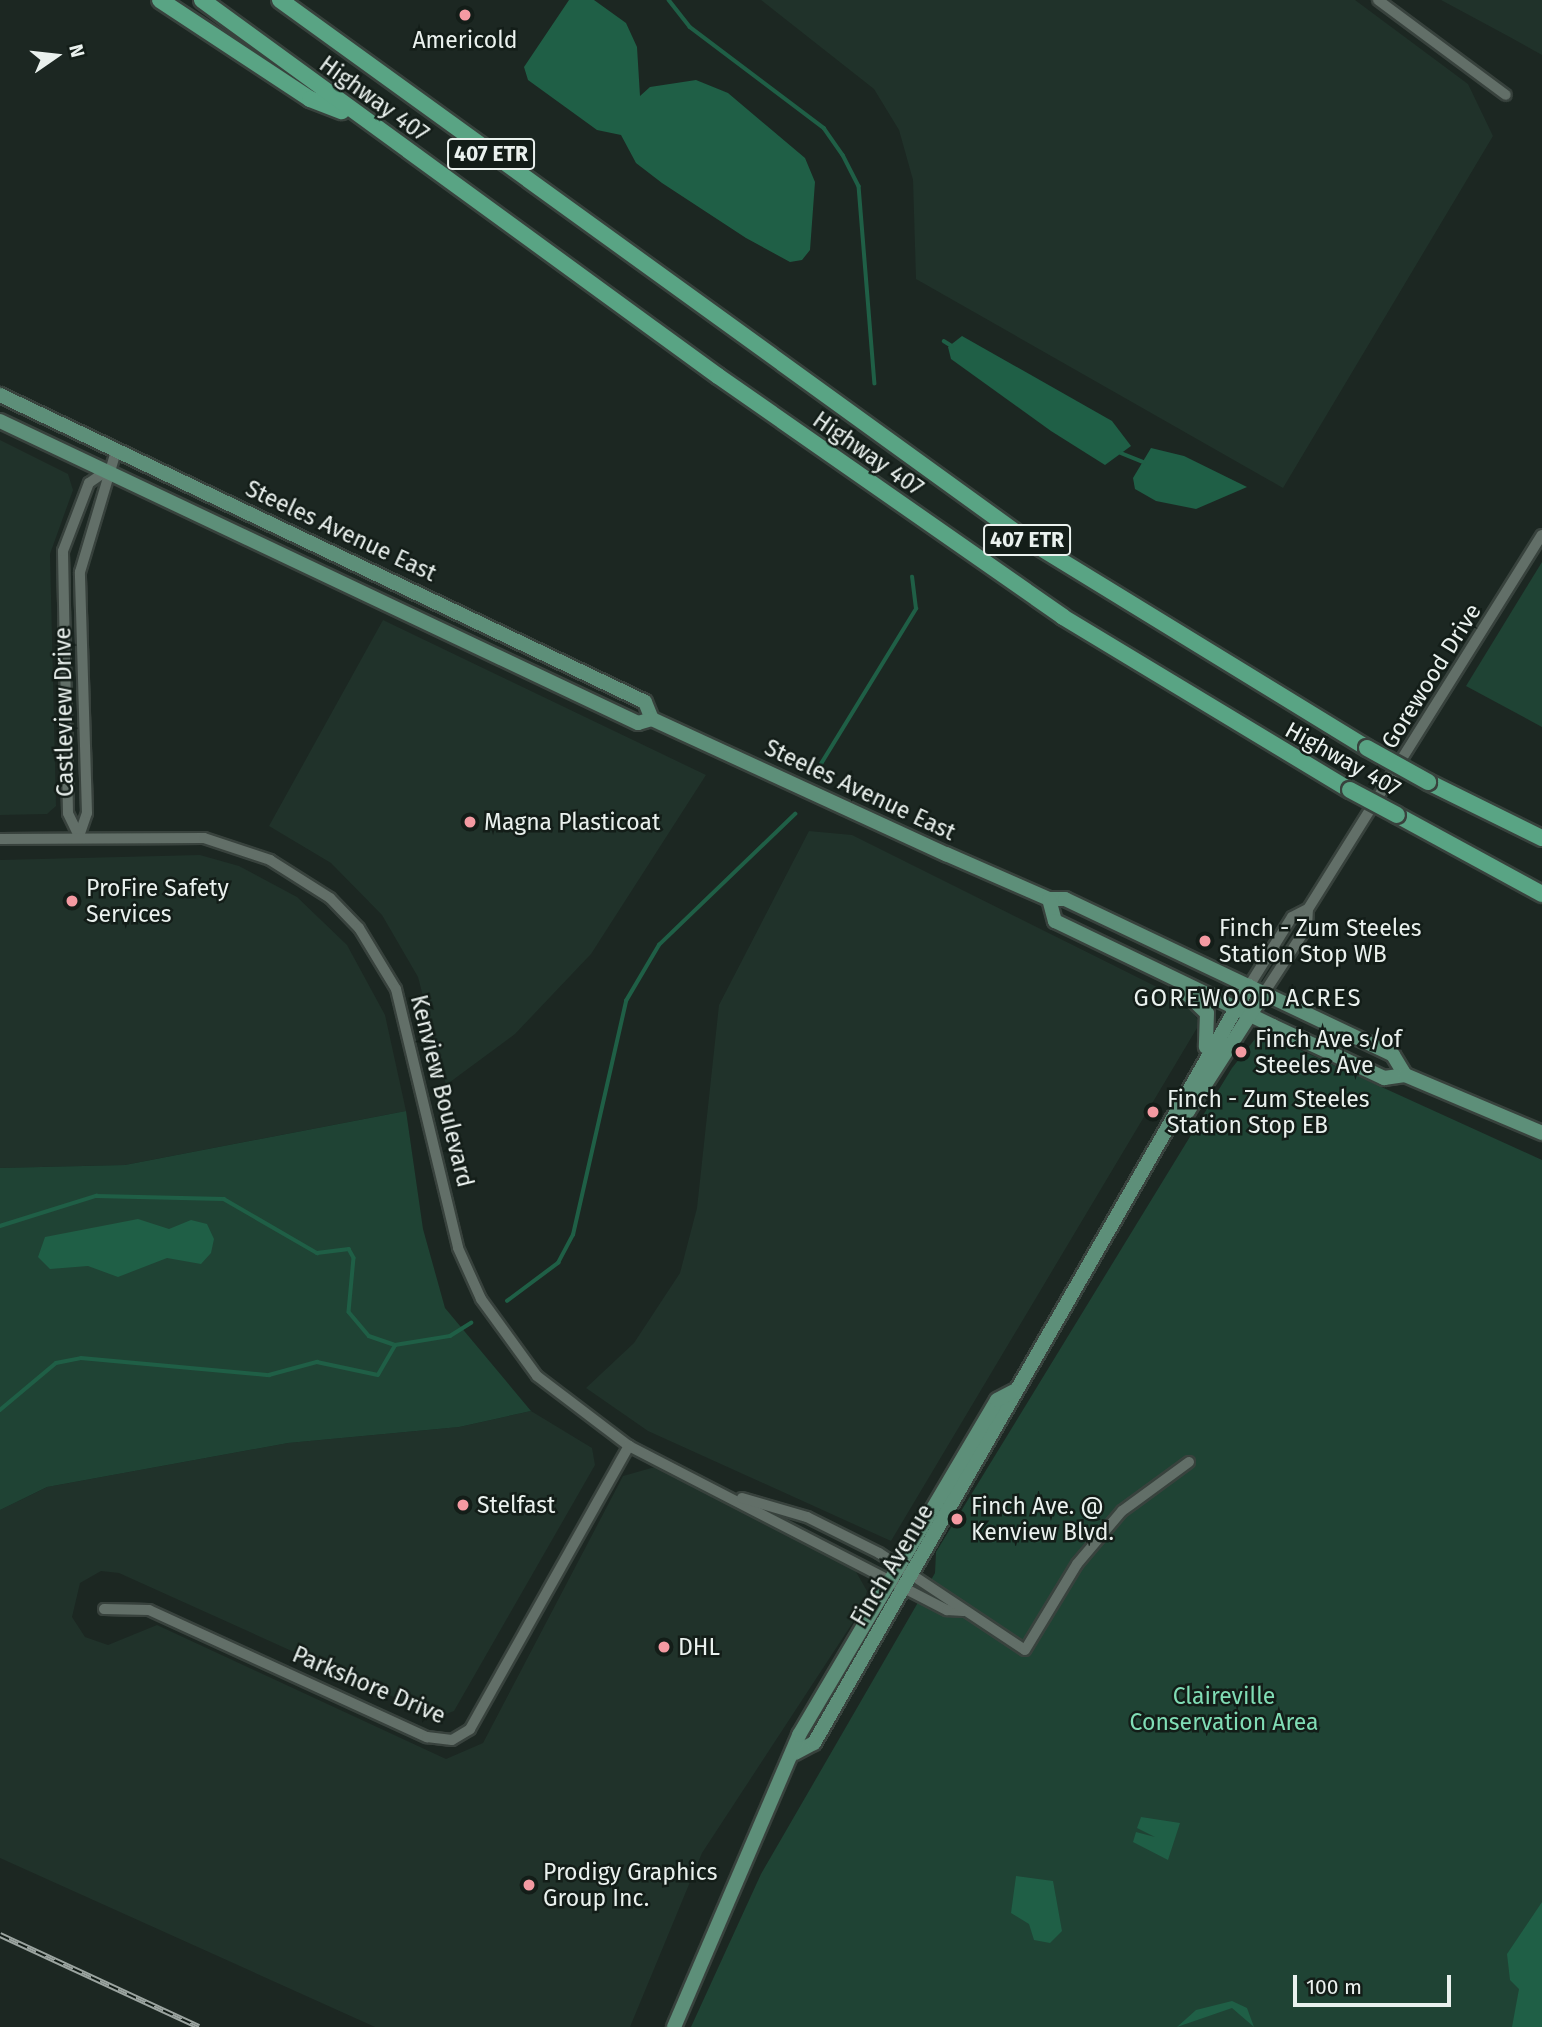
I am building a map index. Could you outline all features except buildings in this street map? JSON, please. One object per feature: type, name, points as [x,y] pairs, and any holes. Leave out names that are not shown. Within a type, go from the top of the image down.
[{"type":"highway","points":[[160,0],[310,99],[359,116]]},
{"type":"highway","name":"Highway 407","points":[[202,0],[359,116],[1063,617],[1350,790],[1542,894]]},
{"type":"highway","name":"Highway 407","points":[[280,0],[1021,536],[1367,748],[1427,782],[1542,838]]},
{"type":"main road","name":"Steeles Avenue East","points":[[0,394],[645,702],[652,719]]},
{"type":"main road","name":"Steeles Avenue East","points":[[0,421],[638,723],[652,719],[1049,899],[1065,899],[1393,1055],[1405,1074]]},
{"type":"main road","name":"Steeles Avenue East","points":[[1049,899],[1055,921],[1242,1011],[1384,1078],[1405,1074],[1542,1133]]},
{"type":"main road","points":[[1154,969],[1165,983],[1199,1001],[1210,1023],[1210,1037],[1177,1110]]},
{"type":"main road","name":"Finch Avenue","points":[[1242,1011],[1249,986]]},
{"type":"main road","name":"Finch Avenue","points":[[795,1753],[814,1743],[1011,1410],[1014,1391],[1177,1110],[1242,1011],[1264,993]]},
{"type":"main road","name":"Finch Avenue","points":[[674,2027],[795,1753],[799,1735],[887,1579],[997,1400],[1014,1391]]},
{"type":"street","points":[[1378,0],[1506,95]]},
{"type":"street","name":"Castleview Drive","points":[[79,836],[87,813],[80,572],[105,472],[116,451]]},
{"type":"street","name":"Castleview Drive","points":[[79,836],[68,813],[62,616],[63,551],[74,515],[89,483],[105,472]]},
{"type":"street","name":"Gorewood Drive","points":[[1264,993],[1307,927],[1308,909],[1542,535]]},
{"type":"street","name":"Castleview Drive","points":[[62,616],[82,616]]},
{"type":"street","name":"Kenview Boulevard","points":[[0,839],[172,835],[232,845],[305,880],[359,928],[380,957],[407,1020],[458,1248],[481,1299],[537,1376],[629,1446],[721,1491],[947,1611],[962,1611]]},
{"type":"street","name":"Gorewood Drive","points":[[1249,986],[1292,917],[1308,909]]},
{"type":"street","name":"Parkshore Drive","points":[[104,1609],[149,1610],[414,1731],[452,1740],[470,1729],[629,1446]]},
{"type":"street","points":[[962,1611],[1025,1650],[1077,1564],[1122,1511],[1189,1462]]},
{"type":"street","name":"Kenview Boulevard","points":[[721,1491],[807,1517],[897,1564],[962,1611]]},
{"type":"shaded area","points":[[569,0],[594,0],[626,23],[637,47],[640,96],[650,87],[696,80],[728,93],[805,158],[815,182],[810,250],[802,260],[790,262],[746,238],[662,183],[636,163],[621,135],[597,130],[528,80],[524,67]]},
{"type":"shaded area","points":[[761,0],[1355,0],[1468,84],[1493,136],[1283,488],[916,279],[913,180],[899,130],[874,89]]},
{"type":"shaded area","points":[[1441,0],[1542,0],[1542,55],[1506,35]]},
{"type":"shaded area","points":[[962,336],[1112,421],[1131,446],[1105,465],[1051,431],[951,359],[948,347]]},
{"type":"shaded area","points":[[0,440],[68,474],[73,490],[50,554],[56,806],[47,814],[0,815]]},
{"type":"shaded area","points":[[1151,448],[1184,456],[1247,487],[1196,509],[1156,501],[1135,489],[1133,478]]},
{"type":"shaded area","points":[[383,620],[706,775],[591,954],[515,1034],[446,1085],[418,977],[382,915],[331,863],[269,826]]},
{"type":"shaded area","points":[[809,831],[852,835],[1185,1001],[1200,1023],[891,1541],[648,1431],[586,1388],[634,1343],[680,1273],[697,1208],[719,1005]]},
{"type":"shaded area","points":[[200,855],[239,866],[297,897],[347,945],[385,1015],[406,1111],[125,1165],[0,1168],[0,860]]},
{"type":"shaded area","points":[[138,1219],[169,1229],[191,1220],[207,1224],[214,1239],[211,1253],[201,1264],[167,1258],[118,1277],[88,1266],[50,1269],[38,1257],[45,1237]]},
{"type":"shaded area","points":[[531,1411],[592,1448],[595,1465],[454,1711],[438,1717],[119,1573],[101,1571],[80,1583],[72,1617],[85,1637],[108,1645],[157,1625],[446,1759],[483,1743],[623,1476],[655,1467],[855,1570],[867,1591],[863,1607],[702,1853],[630,2027],[375,2027],[0,1858],[0,1510],[47,1487],[288,1443],[459,1427]]},
{"type":"shaded area","points":[[1141,1817],[1180,1823],[1168,1860],[1133,1842],[1136,1832],[1155,1837],[1137,1828]]},
{"type":"shaded area","points":[[1016,1876],[1053,1881],[1062,1931],[1050,1943],[1034,1940],[1029,1924],[1011,1913]]},
{"type":"shaded area","points":[[1542,1902],[1542,2027],[1512,2027],[1519,1989],[1510,1980],[1507,1954]]},
{"type":"shaded area","points":[[1232,2001],[1247,2008],[1254,2027],[1232,2008],[1177,2027],[1196,2010]]},
{"type":"green space","points":[[1542,562],[1542,727],[1466,686]]},
{"type":"green space","name":"Claireville Conservation Area","points":[[1274,1038],[1542,1160],[1542,2027],[691,2027],[761,1874],[935,1573],[936,1552],[1232,1068],[1255,1039]]},
{"type":"green space","points":[[406,1111],[423,1229],[445,1308],[531,1411],[459,1427],[288,1443],[47,1487],[0,1510],[0,1168],[125,1165]]},
{"type":"waterway","points":[[669,0],[690,27],[824,128],[843,155],[859,186],[875,383]]},
{"type":"waterway","points":[[944,341],[952,346]]},
{"type":"waterway","points":[[1121,453],[1143,462]]},
{"type":"waterway","points":[[821,764],[916,609],[912,577]]},
{"type":"waterway","points":[[507,1301],[558,1263],[573,1235],[626,1001],[659,945],[795,814]]},
{"type":"waterway","points":[[0,1226],[96,1196],[224,1199],[317,1253],[349,1249],[354,1258],[349,1312],[369,1336],[395,1345],[450,1336],[471,1323]]},
{"type":"waterway","points":[[0,1410],[56,1363],[81,1358],[269,1375],[317,1362],[378,1375],[395,1345]]},
{"type":"railway","points":[[0,1935],[199,2027]]},
{"type":"place","name":"Americold","points":[[465,15]]},
{"type":"place","name":"Magna Plasticoat","points":[[470,822]]},
{"type":"place","name":"ProFire Safety Services","points":[[72,901]]},
{"type":"place","name":"Finch - Zum Steeles Station Stop WB","points":[[1205,941]]},
{"type":"place","name":"Finch Ave s/of Steeles Ave","points":[[1241,1052]]},
{"type":"place","name":"Finch - Zum Steeles Station Stop EB","points":[[1153,1112]]},
{"type":"place","name":"Stelfast","points":[[463,1505]]},
{"type":"place","name":"Finch Ave. @ Kenview Blvd.","points":[[957,1519]]},
{"type":"place","name":"DHL","points":[[664,1647]]},
{"type":"place","name":"Prodigy Graphics Group Inc.","points":[[529,1885]]},
{"type":"district","name":"GOREWOOD ACRES","points":[[1248,999]]}]
